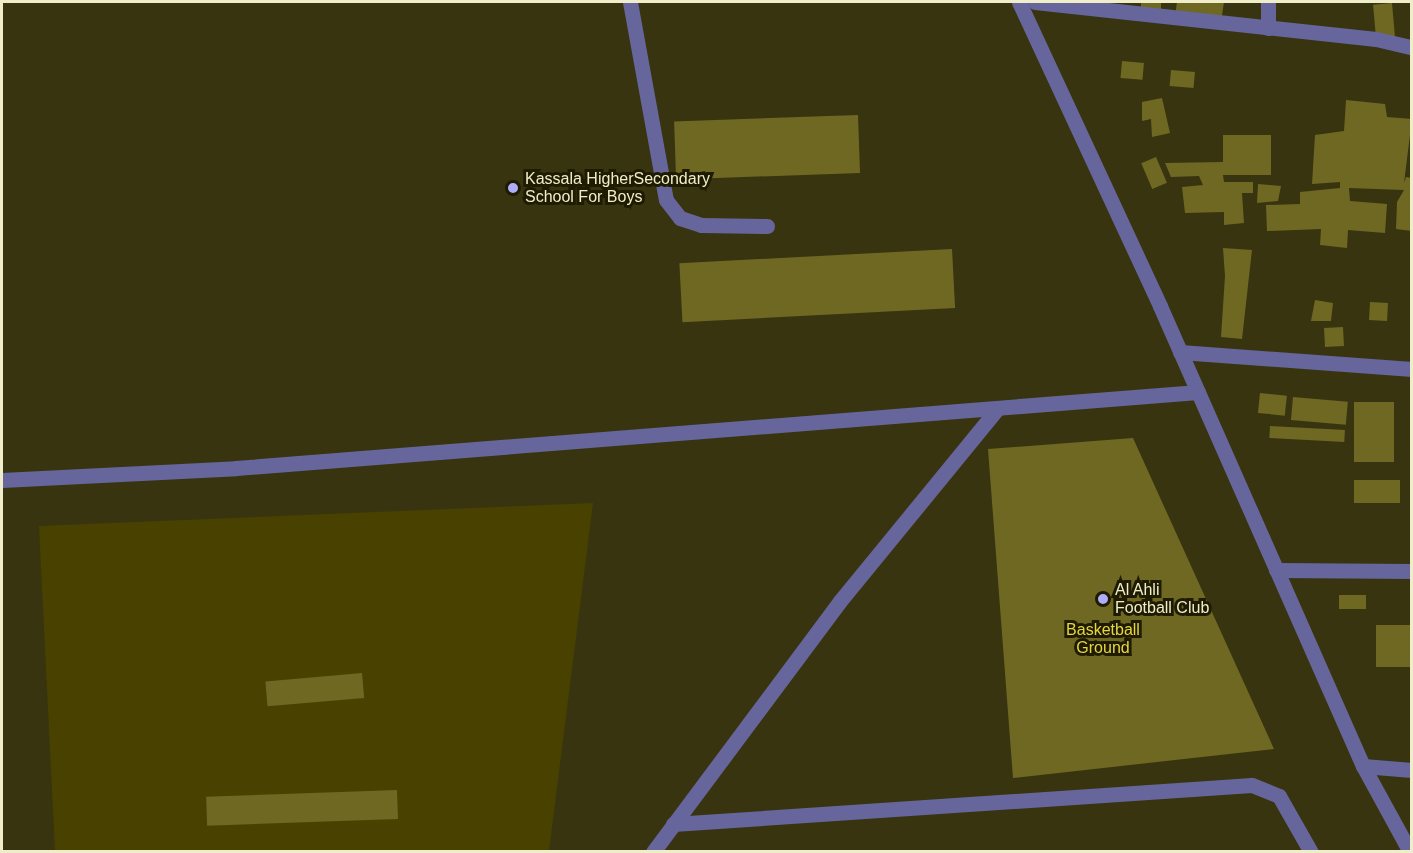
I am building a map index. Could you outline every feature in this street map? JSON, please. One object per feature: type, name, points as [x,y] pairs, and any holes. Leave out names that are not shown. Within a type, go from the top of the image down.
[{"type":"street","points":[[630,2],[666,200],[680,218],[701,225],[767,226]]},
{"type":"street","points":[[1019,2],[1198,392],[1362,766],[1410,852]]},
{"type":"street","points":[[1035,2],[1376,39],[1412,47]]},
{"type":"street","points":[[1268,2],[1268,27]]},
{"type":"street","points":[[1180,352],[1412,369]]},
{"type":"street","points":[[2,480],[236,468],[1198,392]]},
{"type":"street","points":[[653,852],[840,601],[998,408]]},
{"type":"street","points":[[1276,570],[1412,571]]},
{"type":"street","points":[[1362,766],[1412,771]]},
{"type":"street","points":[[673,824],[1252,785],[1279,796],[1311,852]]},
{"type":"shaded area","points":[[593,503],[549,851],[55,851],[39,526]]},
{"type":"building","points":[[1141,2],[1161,2],[1161,16],[1141,14]]},
{"type":"building","points":[[1177,2],[1224,2],[1221,22],[1175,16]]},
{"type":"building","points":[[1392,3],[1395,37],[1376,39],[1373,5]]},
{"type":"building","points":[[1122,61],[1144,63],[1142,80],[1121,78]]},
{"type":"building","points":[[1171,70],[1195,72],[1194,88],[1170,86]]},
{"type":"building","points":[[1162,98],[1170,133],[1152,137],[1151,119],[1142,121],[1142,102]]},
{"type":"building","points":[[1346,100],[1385,104],[1387,117],[1412,119],[1404,183],[1406,177],[1412,178],[1412,231],[1396,229],[1397,202],[1404,190],[1349,188],[1350,201],[1387,204],[1385,233],[1348,230],[1347,248],[1320,245],[1321,229],[1267,231],[1266,205],[1300,204],[1300,192],[1340,188],[1340,182],[1312,184],[1315,135],[1344,131]]},
{"type":"building","points":[[858,115],[860,173],[676,179],[674,121]]},
{"type":"building","points":[[1223,135],[1271,135],[1271,175],[1223,175],[1224,182],[1253,182],[1253,193],[1242,193],[1244,223],[1224,225],[1224,212],[1185,213],[1182,187],[1203,185],[1199,176],[1171,177],[1165,163],[1223,162]]},
{"type":"building","points":[[1156,157],[1167,183],[1152,189],[1141,163]]},
{"type":"building","points":[[1258,184],[1281,186],[1278,201],[1257,203]]},
{"type":"building","points":[[1223,248],[1252,250],[1242,339],[1221,337],[1225,276]]},
{"type":"building","points":[[952,249],[955,308],[682,322],[679,263]]},
{"type":"building","points":[[1315,300],[1333,303],[1331,321],[1311,321]]},
{"type":"building","points":[[1370,302],[1388,303],[1387,321],[1369,320]]},
{"type":"building","points":[[1343,327],[1344,346],[1325,347],[1324,328]]},
{"type":"building","points":[[1260,393],[1287,396],[1285,416],[1258,413]]},
{"type":"building","points":[[1293,397],[1348,402],[1346,425],[1291,420]]},
{"type":"building","points":[[1354,402],[1394,402],[1394,462],[1354,462]]},
{"type":"building","points":[[1270,426],[1345,430],[1344,442],[1269,438]]},
{"type":"building","name":"Al Ahli Football Club","points":[[1133,438],[1274,749],[1013,778],[988,449]]},
{"type":"building","points":[[1354,480],[1400,480],[1400,503],[1354,503]]},
{"type":"building","points":[[1339,595],[1366,595],[1366,609],[1339,609]]},
{"type":"building","points":[[1376,625],[1412,625],[1412,667],[1376,667]]},
{"type":"building","points":[[362,673],[364,698],[268,706],[265,681]]},
{"type":"building","points":[[397,790],[398,819],[207,826],[206,797]]},
{"type":"place","name":"Kassala HigherSecondary School For Boys","points":[[513,188]]},
{"type":"place","name":"Al Ahli Football Club","points":[[1103,599]]},
{"type":"park label","name":"Basketball Ground","points":[[1103,639]]}]
